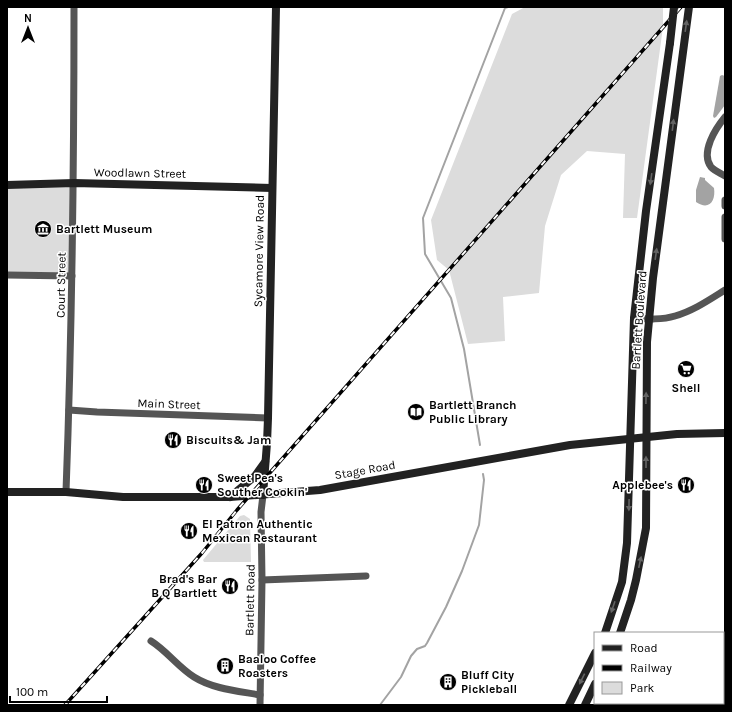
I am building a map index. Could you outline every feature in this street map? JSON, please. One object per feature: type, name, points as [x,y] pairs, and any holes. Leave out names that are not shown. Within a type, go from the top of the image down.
[{"type":"main road","name":"Sycamore View Road","points":[[263,495],[268,418],[276,7]]},
{"type":"main road","name":"Bartlett Boulevard","points":[[605,632],[622,582],[627,544],[634,318],[646,211],[674,7]]},
{"type":"main road","name":"Bartlett Boulevard","points":[[620,632],[641,560],[646,528],[647,342],[652,278],[665,193],[688,7]]},
{"type":"main road","name":"Woodlawn Street","points":[[7,185],[74,183],[272,188]]},
{"type":"main road","name":"Stage Road","points":[[7,492],[66,492],[123,497],[230,497],[263,495],[320,490],[563,446],[677,434],[725,433]]},
{"type":"main road","points":[[230,497],[256,476],[266,461]]},
{"type":"main road","points":[[569,705],[594,655]]},
{"type":"main road","points":[[585,705],[594,686]]},
{"type":"street","name":"Court Street","points":[[66,492],[74,183],[74,7]]},
{"type":"street","points":[[725,117],[713,134],[708,159],[712,167],[725,176]]},
{"type":"street","points":[[725,200],[725,206]]},
{"type":"street","points":[[725,217],[725,239]]},
{"type":"street","points":[[7,275],[72,276]]},
{"type":"street","points":[[634,318],[649,319],[676,316],[697,307],[725,290]]},
{"type":"street","name":"Main Street","points":[[69,410],[268,418]]},
{"type":"street","name":"Bartlett Road","points":[[260,705],[262,580],[261,512],[263,495]]},
{"type":"street","points":[[262,580],[366,576]]},
{"type":"street","points":[[151,641],[193,677],[204,682],[260,694]]},
{"type":"green space","points":[[525,7],[663,7],[663,27],[637,218],[623,218],[625,154],[587,151],[561,175],[545,226],[539,293],[503,297],[505,341],[468,344],[449,270],[437,260],[431,220],[512,14]]},
{"type":"green space","points":[[74,183],[72,276],[7,275],[7,184]]},
{"type":"green space","points":[[244,515],[250,519],[251,562],[204,562],[203,560],[240,516]]},
{"type":"shaded area","points":[[720,76],[725,76],[725,105],[714,118],[713,116]]},
{"type":"shaded area","points":[[700,177],[705,178],[705,180],[714,188],[713,201],[708,205],[701,205],[696,202],[696,190]]},
{"type":"waterway","points":[[480,445],[464,349],[451,298],[425,254],[423,218],[505,8],[508,7]]},
{"type":"waterway","points":[[380,705],[401,677],[411,656],[417,649],[425,646],[446,607],[462,571],[479,525],[484,480],[483,474]]},
{"type":"railway","points":[[65,705],[202,553],[237,510],[681,7]]},
{"type":"place","name":"Bartlett Museum","points":[[43,229]]},
{"type":"place","name":"Shell","points":[[686,369]]},
{"type":"place","name":"Bartlett Branch Public Library","points":[[416,412]]},
{"type":"place","name":"Biscuits& Jam","points":[[173,440]]},
{"type":"place","name":"Sweet Pea's Souther Cookin'","points":[[204,485]]},
{"type":"place","name":"Applebee's","points":[[686,485]]},
{"type":"place","name":"El Patron Authentic Mexican Restaurant","points":[[189,531]]},
{"type":"place","name":"Brad's Bar B Q Bartlett","points":[[230,586]]},
{"type":"place","name":"Baaloo Coffee Roasters","points":[[225,666]]},
{"type":"place","name":"Bluff City Pickleball","points":[[448,682]]}]
